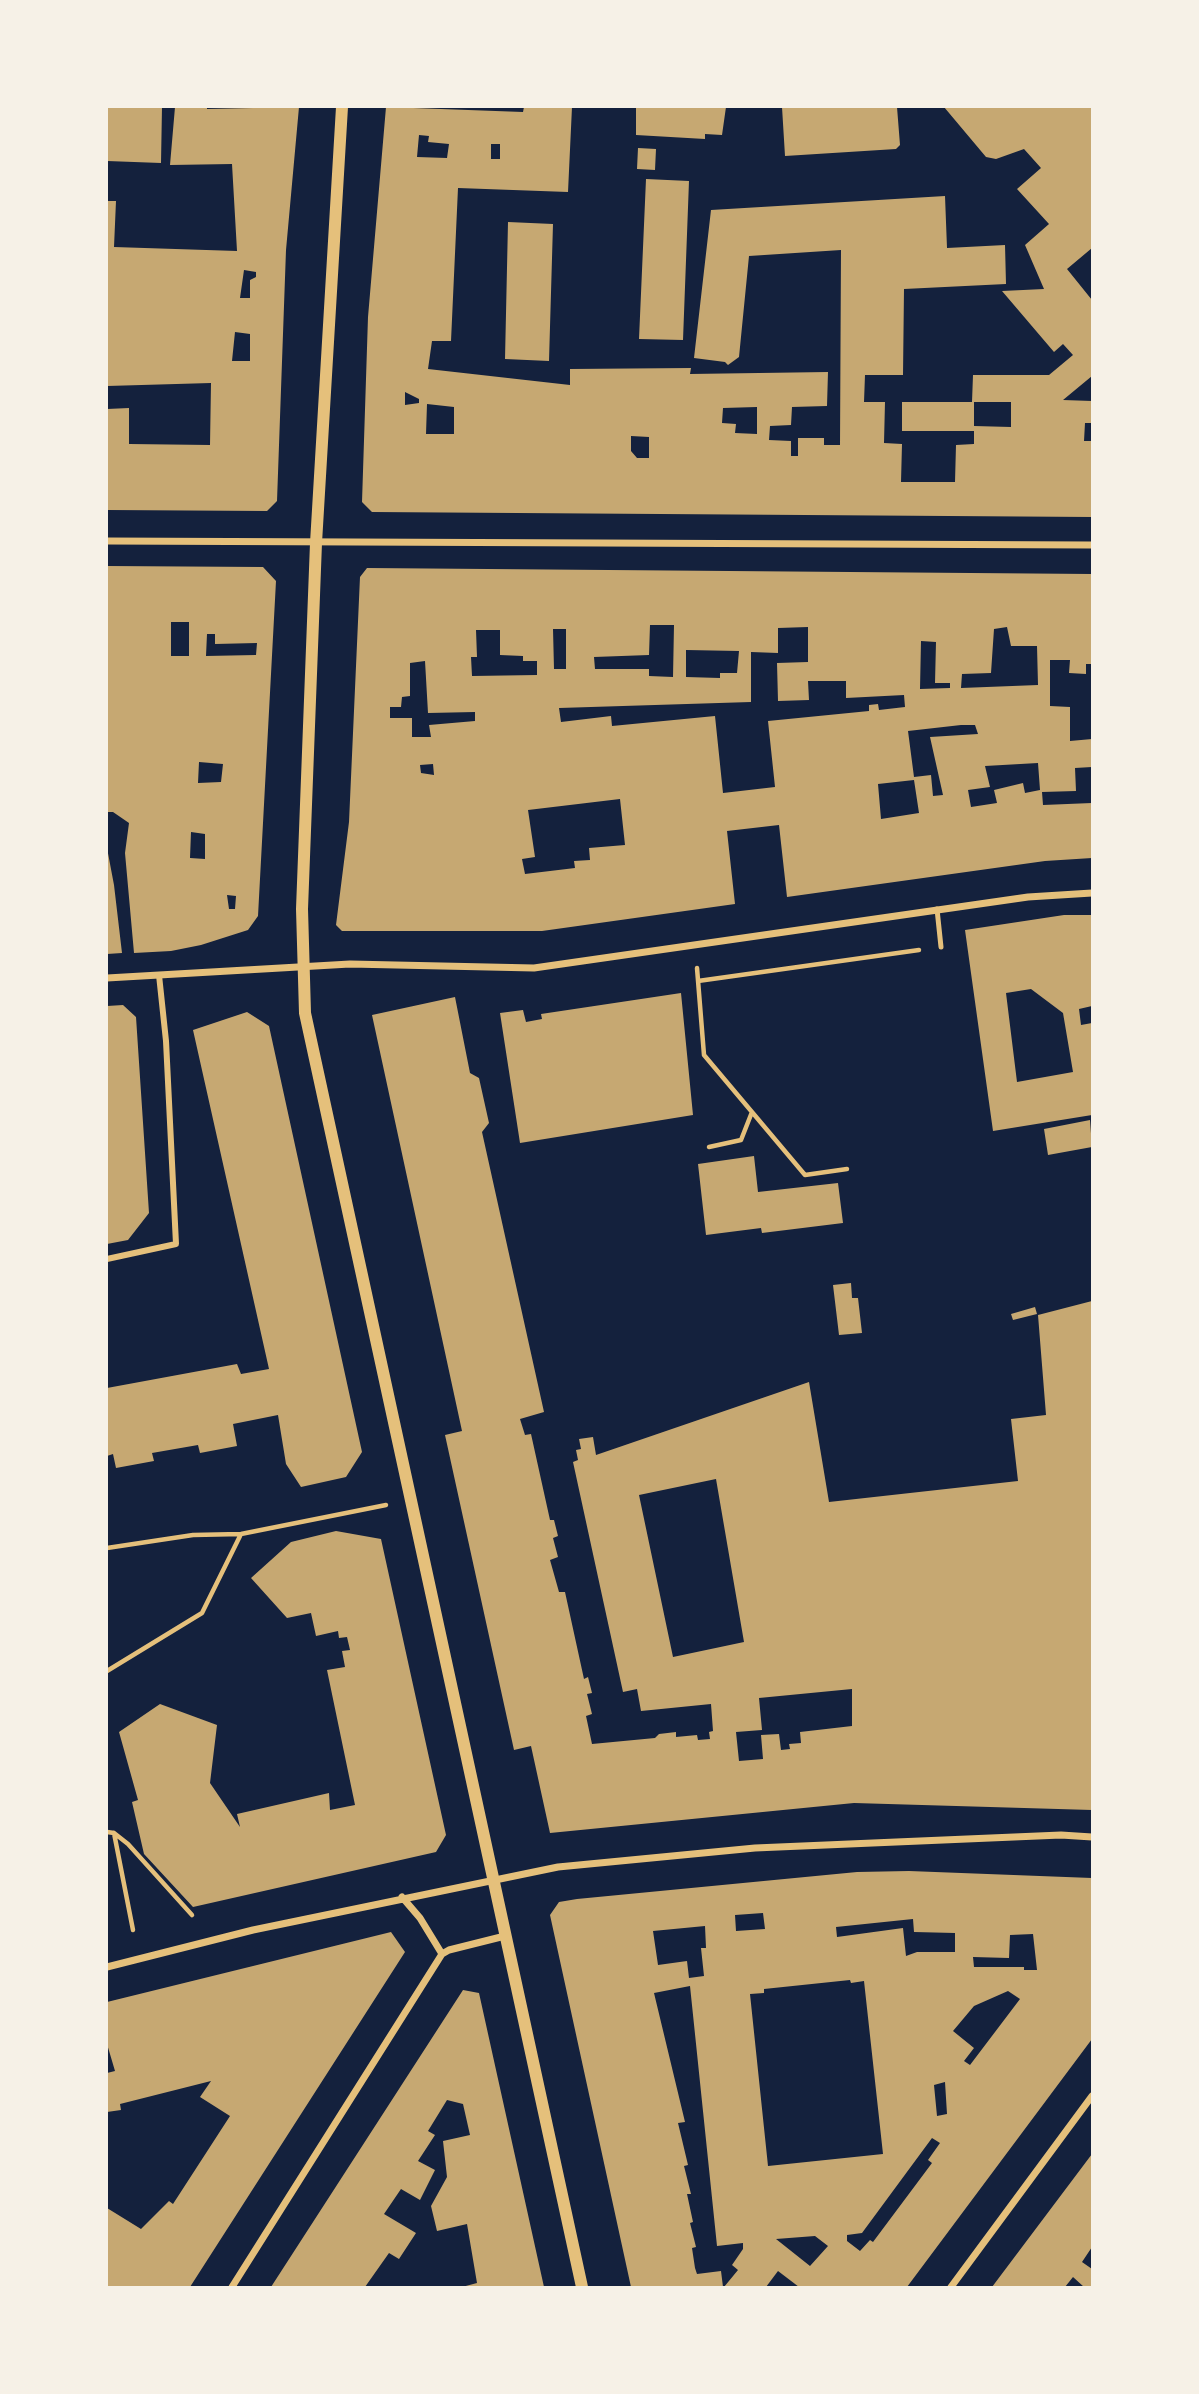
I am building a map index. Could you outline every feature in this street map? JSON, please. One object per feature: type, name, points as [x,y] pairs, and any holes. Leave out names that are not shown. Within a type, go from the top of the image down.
[{"type":"street","points":[[342,107],[316,543],[302,909],[305,1013],[582,2287]]},
{"type":"street","points":[[107,541],[1092,545]]},
{"type":"street","points":[[107,978],[350,964],[534,968],[937,909],[1028,897],[1092,893]]},
{"type":"street","points":[[107,1259],[176,1244],[166,1041],[159,975]]},
{"type":"street","points":[[107,1967],[402,1897],[571,1865],[754,1848],[1061,1835],[1092,1837]]},
{"type":"street","points":[[402,1897],[420,1918],[442,1954]]},
{"type":"street","points":[[232,2287],[442,1954],[505,1936]]},
{"type":"street","points":[[951,2287],[1092,2096]]},
{"type":"lane","points":[[937,909],[941,947]]},
{"type":"path","points":[[694,944],[704,1055],[804,1175],[847,1169]]},
{"type":"path","points":[[698,981],[941,947]]},
{"type":"path","points":[[709,1147],[741,1140],[752,1112]]},
{"type":"path","points":[[107,1548],[193,1535],[241,1534],[380,1506]]},
{"type":"path","points":[[107,1671],[202,1613],[241,1534]]},
{"type":"path","points":[[107,1832],[114,1833],[128,1844],[192,1915]]},
{"type":"path","points":[[114,1833],[133,1930]]},
{"type":"building","points":[[107,107],[162,107],[161,163],[107,161]]},
{"type":"building","points":[[175,107],[299,107],[286,250],[277,501],[267,511],[107,510],[107,409],[129,408],[129,444],[210,445],[211,383],[107,386],[107,201],[116,201],[114,247],[237,251],[232,164],[170,165]],"holes":[[[244,270],[256,272],[256,277],[250,280],[250,298],[240,298]],[[235,332],[250,334],[250,361],[232,361]]]},
{"type":"building","points":[[386,107],[523,112],[524,107],[572,107],[568,192],[458,188],[451,341],[432,341],[428,369],[570,385],[570,369],[691,368],[690,374],[828,372],[827,406],[792,407],[791,425],[770,426],[769,440],[791,441],[791,456],[798,456],[798,438],[824,438],[824,445],[840,445],[841,250],[749,256],[739,357],[728,365],[725,362],[694,358],[711,210],[945,196],[947,248],[1005,245],[1006,284],[904,289],[903,375],[865,375],[864,402],[885,402],[884,443],[902,444],[901,482],[955,482],[956,445],[974,444],[974,431],[902,431],[902,402],[972,402],[973,375],[1049,375],[1073,355],[1063,344],[1054,352],[1002,291],[1044,289],[1025,245],[1049,224],[1017,189],[1041,168],[1024,149],[996,159],[986,157],[944,107],[1092,107],[1092,248],[1067,269],[1092,300],[1092,376],[1063,400],[1092,401],[1092,423],[1085,423],[1084,441],[1092,441],[1092,517],[372,512],[362,502],[368,317]],"holes":[[[419,135],[429,136],[428,142],[449,144],[447,158],[417,157]],[[491,144],[500,144],[500,159],[491,159]],[[405,392],[419,399],[419,403],[405,405]],[[974,402],[1011,402],[1011,427],[974,426]],[[427,404],[454,407],[454,434],[426,434]],[[757,407],[757,434],[735,433],[736,424],[722,423],[723,408]],[[631,436],[649,437],[649,458],[637,458],[631,451]]]},
{"type":"building","points":[[636,107],[726,107],[722,135],[705,134],[705,139],[636,135]]},
{"type":"building","points":[[782,107],[897,107],[900,145],[896,149],[785,156]]},
{"type":"building","points":[[638,148],[656,149],[655,170],[637,169]]},
{"type":"building","points":[[646,179],[689,181],[683,340],[639,339]]},
{"type":"building","points":[[508,222],[553,224],[549,361],[505,359]]},
{"type":"building","points":[[107,566],[263,567],[276,581],[258,916],[248,930],[201,945],[171,951],[134,953],[125,853],[129,823],[113,812],[107,812]],"holes":[[[171,622],[189,622],[189,656],[171,656]],[[207,634],[215,634],[215,644],[257,643],[256,655],[206,656]],[[199,762],[223,764],[221,782],[198,783]],[[191,832],[205,834],[205,859],[190,858]],[[227,895],[236,896],[235,909],[229,909]]]},
{"type":"building","points":[[367,568],[1092,574],[1092,664],[1086,664],[1086,674],[1069,673],[1070,660],[1050,660],[1050,706],[1070,707],[1070,741],[1092,739],[1092,767],[1075,768],[1076,791],[1042,792],[1043,805],[1092,803],[1092,858],[1045,861],[787,897],[779,825],[727,831],[735,904],[542,931],[342,931],[336,925],[349,822],[360,577]],"holes":[[[650,625],[674,625],[673,677],[649,676],[649,669],[595,669],[594,657],[649,655]],[[808,627],[808,662],[777,663],[778,701],[809,700],[808,681],[846,681],[846,698],[904,695],[905,707],[879,710],[878,704],[869,705],[869,711],[768,721],[775,787],[723,793],[715,716],[612,726],[611,716],[561,722],[559,708],[751,702],[751,652],[778,653],[778,628]],[[1007,627],[1011,646],[1037,646],[1038,685],[961,688],[962,674],[991,673],[994,629]],[[553,629],[566,629],[566,669],[554,669]],[[476,630],[500,630],[500,655],[523,656],[523,661],[537,661],[537,675],[472,676],[471,657],[477,657]],[[921,641],[936,642],[935,683],[950,683],[950,688],[920,689]],[[686,650],[739,651],[737,673],[720,673],[720,678],[686,677]],[[425,661],[428,713],[475,712],[475,721],[429,725],[431,737],[412,737],[412,718],[390,718],[390,707],[401,707],[402,697],[410,696],[410,663]],[[975,725],[978,734],[930,737],[943,795],[933,796],[931,775],[914,777],[908,731]],[[1038,763],[1040,790],[1025,793],[1023,783],[994,790],[997,803],[971,807],[968,790],[990,787],[985,766]],[[433,764],[434,775],[421,773],[420,765]],[[914,780],[919,813],[881,819],[878,784]],[[620,799],[625,845],[589,848],[590,860],[574,861],[575,868],[525,874],[522,859],[535,857],[528,810]]]},
{"type":"building","points":[[107,848],[114,885],[122,953],[107,954]]},
{"type":"building","points":[[1064,915],[1092,915],[1092,1006],[1079,1009],[1081,1025],[1092,1023],[1092,1115],[993,1131],[965,930]],"holes":[[[1031,989],[1063,1013],[1073,1072],[1017,1082],[1006,993]]]},
{"type":"building","points":[[681,993],[693,1115],[520,1143],[500,1013],[523,1010],[526,1022],[542,1019],[541,1014]]},
{"type":"building","points":[[455,997],[470,1073],[479,1078],[489,1123],[482,1132],[544,1412],[520,1419],[525,1435],[531,1434],[550,1520],[554,1520],[558,1536],[553,1538],[558,1557],[550,1560],[559,1592],[565,1592],[584,1679],[588,1677],[592,1693],[587,1694],[592,1714],[586,1716],[592,1744],[655,1738],[659,1734],[676,1732],[676,1737],[697,1735],[698,1740],[710,1739],[709,1732],[713,1731],[711,1704],[641,1711],[637,1689],[623,1692],[573,1462],[578,1460],[576,1450],[581,1449],[579,1439],[593,1437],[596,1455],[809,1382],[829,1502],[1018,1481],[1011,1419],[1046,1415],[1038,1315],[1092,1301],[1092,1810],[854,1803],[550,1833],[531,1746],[514,1750],[445,1435],[462,1431],[372,1015]],"holes":[[[716,1479],[744,1642],[673,1657],[639,1495]],[[852,1689],[852,1726],[800,1732],[801,1743],[789,1744],[790,1749],[781,1750],[779,1734],[761,1735],[763,1759],[739,1761],[736,1732],[762,1730],[759,1698]]]},
{"type":"building","points":[[123,1005],[136,1017],[149,1213],[128,1240],[107,1244],[107,1006]]},
{"type":"building","points":[[247,1012],[269,1026],[362,1452],[346,1477],[301,1487],[286,1464],[278,1415],[233,1424],[237,1446],[200,1453],[198,1445],[152,1453],[154,1461],[116,1468],[113,1454],[107,1456],[107,1388],[237,1364],[241,1374],[269,1369],[193,1030]]},
{"type":"building","points":[[1090,1120],[1092,1147],[1048,1155],[1044,1129]]},
{"type":"building","points":[[754,1156],[758,1192],[838,1183],[843,1223],[762,1233],[761,1228],[706,1235],[698,1164]]},
{"type":"building","points":[[851,1283],[852,1298],[858,1298],[862,1333],[839,1335],[833,1285]]},
{"type":"building","points":[[1035,1307],[1037,1314],[1013,1320],[1011,1314]]},
{"type":"building","points":[[336,1531],[381,1539],[446,1835],[436,1852],[193,1907],[144,1854],[132,1802],[138,1800],[119,1732],[160,1704],[217,1725],[210,1783],[240,1827],[237,1814],[329,1793],[330,1810],[355,1805],[327,1670],[345,1667],[342,1651],[350,1650],[347,1637],[339,1638],[338,1631],[316,1636],[311,1613],[287,1618],[251,1578],[291,1542]]},
{"type":"building","points":[[909,1871],[1092,1878],[1092,2039],[907,2287],[799,2287],[778,2271],[766,2287],[724,2287],[738,2270],[732,2265],[743,2249],[743,2243],[717,2246],[690,1986],[654,1993],[685,2122],[678,2123],[688,2165],[684,2166],[691,2194],[687,2194],[696,2247],[692,2248],[695,2268],[697,2274],[721,2271],[723,2287],[631,2287],[550,1915],[559,1902],[577,1899],[857,1872]],"holes":[[[763,1913],[765,1929],[736,1931],[735,1915]],[[913,1919],[914,1932],[955,1933],[955,1952],[917,1952],[906,1956],[903,1928],[837,1937],[836,1927]],[[705,1926],[706,1948],[701,1948],[704,1976],[689,1978],[687,1961],[658,1965],[653,1931]],[[1033,1934],[1037,1970],[1024,1970],[1024,1967],[974,1967],[973,1957],[1009,1958],[1010,1935]],[[850,1980],[851,1983],[864,1981],[883,2154],[768,2166],[750,1994],[764,1993],[764,1989]],[[1008,1991],[1020,1999],[970,2065],[964,2061],[974,2048],[953,2031],[974,2006]],[[945,2082],[947,2114],[937,2116],[934,2085]],[[932,2138],[940,2143],[928,2160],[932,2163],[873,2242],[870,2240],[860,2251],[847,2241],[847,2235],[862,2233]],[[815,2236],[828,2246],[810,2266],[776,2239]]]},
{"type":"building","points":[[391,1932],[405,1952],[190,2287],[107,2287],[107,2208],[141,2229],[169,2201],[173,2204],[230,2116],[200,2097],[211,2081],[120,2104],[121,2110],[107,2112],[107,2073],[115,2071],[107,2044],[107,2002]]},
{"type":"building","points":[[463,1990],[479,1993],[544,2287],[462,2287],[477,2283],[467,2224],[437,2231],[431,2206],[447,2177],[443,2141],[470,2135],[463,2104],[447,2100],[428,2131],[435,2135],[418,2161],[435,2170],[420,2200],[401,2189],[384,2214],[416,2233],[399,2259],[389,2253],[365,2287],[271,2287]]},
{"type":"building","points":[[1092,2154],[1092,2247],[1082,2262],[1092,2269],[1092,2287],[1084,2287],[1073,2277],[1065,2287],[992,2287]]}]
